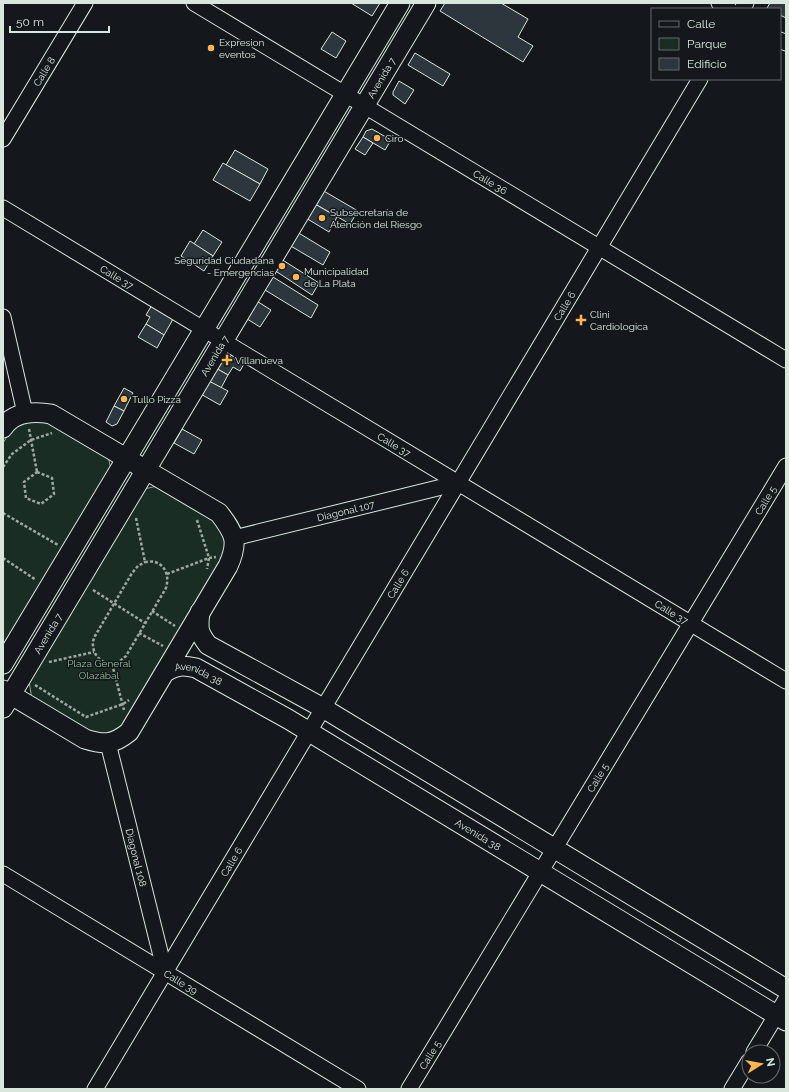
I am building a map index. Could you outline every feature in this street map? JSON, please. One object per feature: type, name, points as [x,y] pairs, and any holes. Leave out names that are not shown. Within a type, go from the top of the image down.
[{"type":"main road","points":[[3,664],[400,3]]},
{"type":"main road","name":"Avenida 7","points":[[6,698],[21,678],[426,3]]},
{"type":"main road","points":[[3,428],[10,421],[26,413],[39,412],[51,414],[219,513],[229,525],[234,545],[228,566],[129,732],[120,739],[108,743],[96,743],[85,739],[6,698]]},
{"type":"main road","points":[[200,612],[199,626],[201,637],[208,645],[323,708],[786,988]]},
{"type":"main road","name":"Avenida 38","points":[[165,672],[175,667],[185,665],[196,668],[309,732],[540,872],[783,1012]]},
{"type":"street","name":"Calle 8","points":[[3,139],[85,3]]},
{"type":"street","name":"Calle 36","points":[[194,3],[786,360]]},
{"type":"street","name":"Calle 6","points":[[95,1089],[699,80]]},
{"type":"street","name":"Calle 37","points":[[3,208],[786,681]]},
{"type":"street","points":[[3,318],[26,413]]},
{"type":"street","name":"Calle 5","points":[[409,1089],[786,466]]},
{"type":"street","name":"Diagonal 107","points":[[234,545],[458,483]]},
{"type":"street","name":"Diagonal 108","points":[[108,743],[165,972]]},
{"type":"street","name":"Calle 39","points":[[3,874],[358,1089]]},
{"type":"street","points":[[760,1044],[783,1012]]},
{"type":"street","points":[[732,1089],[741,1074]]},
{"type":"path","points":[[26,413],[37,472]]},
{"type":"path","points":[[3,467],[12,454],[31,440],[57,432]]},
{"type":"path","points":[[37,472],[52,478],[54,494],[41,504],[26,498],[24,482],[37,472]]},
{"type":"path","points":[[3,513],[60,546]]},
{"type":"path","points":[[192,516],[198,520],[209,558],[206,572]]},
{"type":"path","points":[[136,518],[145,562]]},
{"type":"path","points":[[167,574],[209,558],[234,545]]},
{"type":"path","points":[[3,558],[38,582]]},
{"type":"path","points":[[145,562],[154,562],[163,567],[167,574],[168,582],[166,588],[126,656],[120,661],[112,664],[101,661],[94,652],[92,644],[95,636],[138,566],[145,562]]},
{"type":"path","points":[[93,590],[146,623]]},
{"type":"path","points":[[152,611],[175,626]]},
{"type":"path","points":[[139,633],[163,646],[167,639]]},
{"type":"path","points":[[49,662],[94,652]]},
{"type":"path","points":[[112,664],[129,732]]},
{"type":"path","points":[[21,678],[35,685],[86,717],[123,704],[129,700]]},
{"type":"green space","points":[[29,418],[53,418],[107,451],[111,470],[3,650],[3,443],[12,429]]},
{"type":"green space","name":"Plaza General Olazábal","points":[[162,485],[221,519],[230,554],[127,727],[112,736],[96,736],[32,700],[29,681],[144,489]]},
{"type":"building","points":[[351,3],[380,3],[372,16]]},
{"type":"building","points":[[445,3],[501,3],[528,19],[518,37],[533,46],[523,62],[440,11]]},
{"type":"building","points":[[770,3],[786,3],[786,18],[781,16],[781,8],[767,8]]},
{"type":"building","points":[[332,32],[346,41],[336,58],[321,49]]},
{"type":"building","points":[[415,53],[450,74],[443,86],[408,65]]},
{"type":"building","points":[[399,81],[414,90],[405,104],[393,95]]},
{"type":"building","name":"Ciro","points":[[372,129],[391,140],[385,150],[363,137],[366,131]]},
{"type":"building","points":[[363,137],[373,143],[365,155],[355,149]]},
{"type":"building","points":[[235,150],[268,169],[260,184],[226,165]]},
{"type":"building","points":[[223,163],[260,184],[250,201],[213,180]]},
{"type":"building","points":[[322,190],[358,211],[350,224],[315,204]]},
{"type":"building","name":"Subsecretaría de Atención del Riesgo","points":[[315,204],[337,217],[329,232],[306,218]]},
{"type":"building","points":[[203,230],[222,242],[213,256],[194,244]]},
{"type":"building","points":[[297,232],[330,252],[323,265],[289,245]]},
{"type":"building","points":[[190,241],[213,256],[204,271],[181,256]]},
{"type":"building","name":"Municipalidad de La Plata","points":[[281,259],[319,283],[312,295],[274,270]]},
{"type":"building","points":[[273,277],[318,305],[311,318],[265,290]]},
{"type":"building","points":[[255,300],[271,310],[260,327],[244,317]]},
{"type":"building","points":[[152,305],[173,317],[164,335],[146,324],[150,317],[146,315]]},
{"type":"building","points":[[146,324],[164,335],[157,348],[138,337]]},
{"type":"building","name":"Villanueva","points":[[225,354],[244,364],[240,371],[233,367],[228,375],[214,367]]},
{"type":"building","points":[[214,367],[228,375],[221,388],[207,380]]},
{"type":"building","points":[[207,380],[228,391],[220,405],[199,393]]},
{"type":"building","name":"Tullo Pizza","points":[[124,388],[133,393],[124,411],[114,406]]},
{"type":"building","points":[[114,406],[124,411],[117,424],[112,426],[106,422]]},
{"type":"building","points":[[182,429],[202,440],[194,454],[174,443]]},
{"type":"place","name":"Expresion eventos","points":[[211,48]]},
{"type":"place","name":"Ciro","points":[[377,138]]},
{"type":"place","name":"Subsecretaría de Atención del Riesgo","points":[[322,218]]},
{"type":"place","name":"Seguridad Ciudadana - Emergencias","points":[[282,266]]},
{"type":"place","name":"Municipalidad de La Plata","points":[[296,277]]},
{"type":"place","name":"Clini Cardiologica","points":[[581,320]]},
{"type":"place","name":"Villanueva","points":[[227,360]]},
{"type":"place","name":"Tullo Pizza","points":[[124,399]]}]
